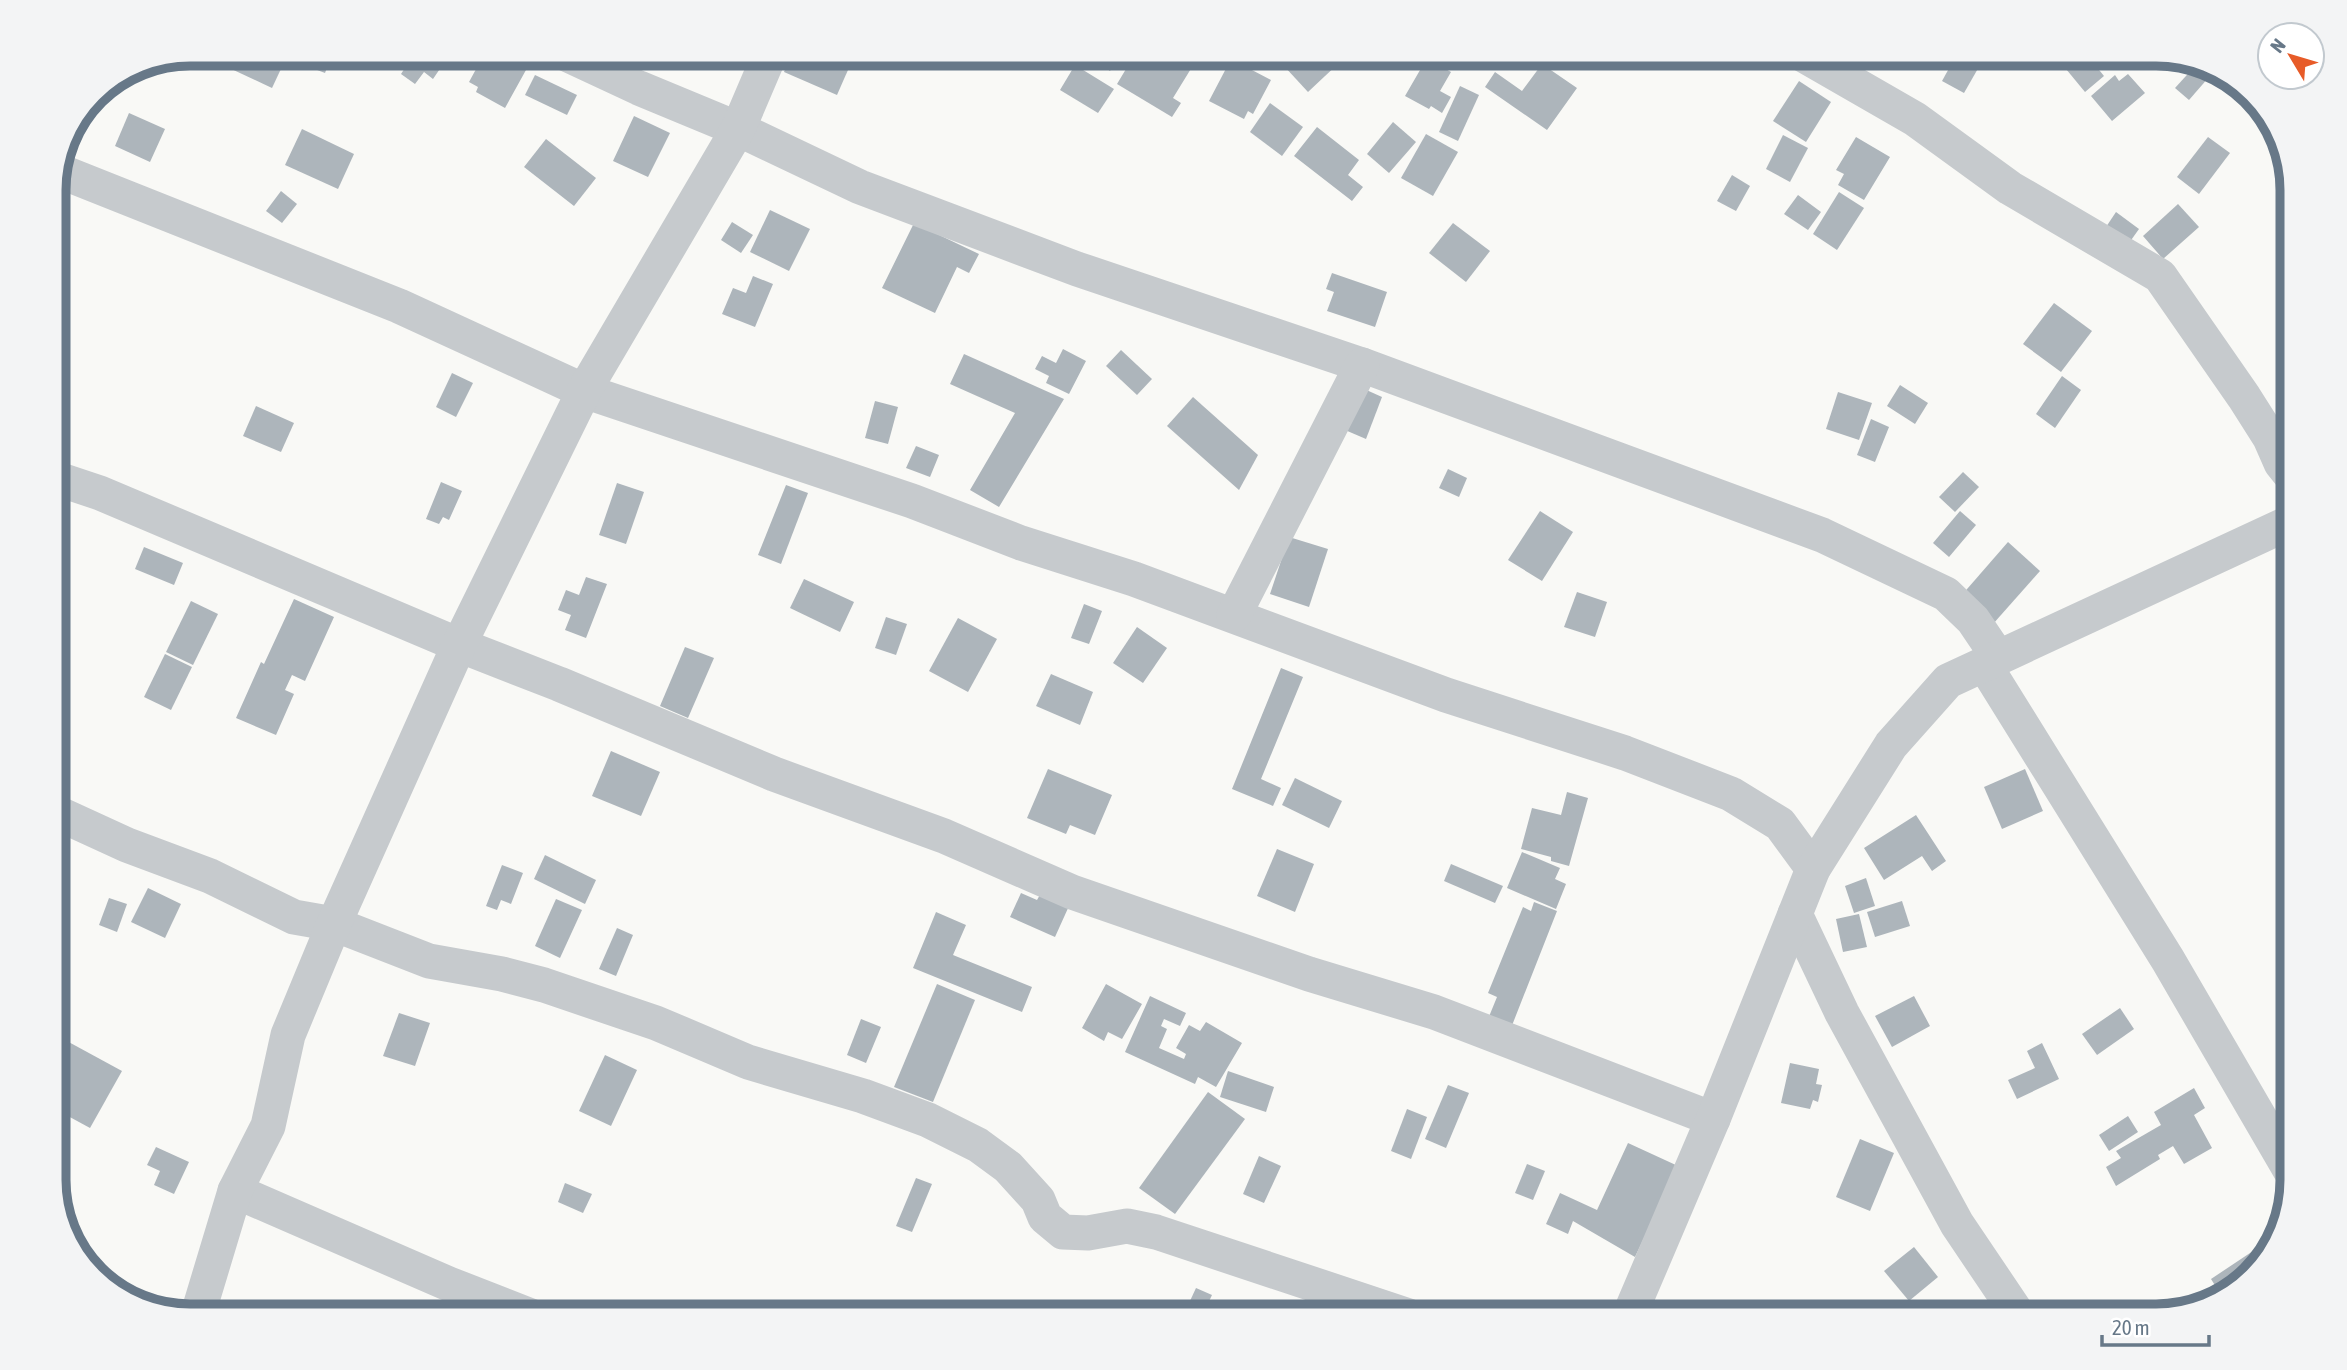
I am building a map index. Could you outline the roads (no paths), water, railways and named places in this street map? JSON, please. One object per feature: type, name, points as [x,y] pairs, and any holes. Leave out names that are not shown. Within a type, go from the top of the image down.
[{"type":"street","points":[[592,66],[738,129],[860,187],[1077,269],[1362,365],[1822,535],[1946,594],[1973,620],[1991,660],[2280,1153]]},
{"type":"street","points":[[201,1304],[235,1191],[268,1126],[288,1035],[334,924],[459,645],[584,391],[738,129],[765,66]]},
{"type":"street","points":[[1823,66],[1914,119],[2010,188],[2160,276],[2244,397],[2270,438],[2280,461]]},
{"type":"street","points":[[68,174],[399,306],[584,391],[899,497],[1021,543],[1134,579],[1446,695],[1625,753],[1731,794],[1780,824],[1813,869]]},
{"type":"street","points":[[1234,615],[1362,365]]},
{"type":"street","points":[[67,482],[100,493],[459,645],[774,774],[944,836],[1072,892],[1309,974],[1434,1013],[1713,1119]]},
{"type":"street","points":[[1634,1304],[1713,1119],[1813,869],[1891,745],[1948,681],[2280,527]]},
{"type":"street","points":[[67,818],[127,845],[232,886],[294,917],[334,924],[429,961],[502,974],[556,989],[656,1023],[748,1062],[863,1096],[928,1120],[978,1144],[1008,1167],[1038,1200],[1045,1217],[1063,1232],[1088,1233],[1127,1226],[1156,1232],[1379,1304]]},
{"type":"street","points":[[1795,915],[1842,1013],[1957,1224],[2011,1304]]},
{"type":"street","points":[[235,1191],[500,1304]]}]
